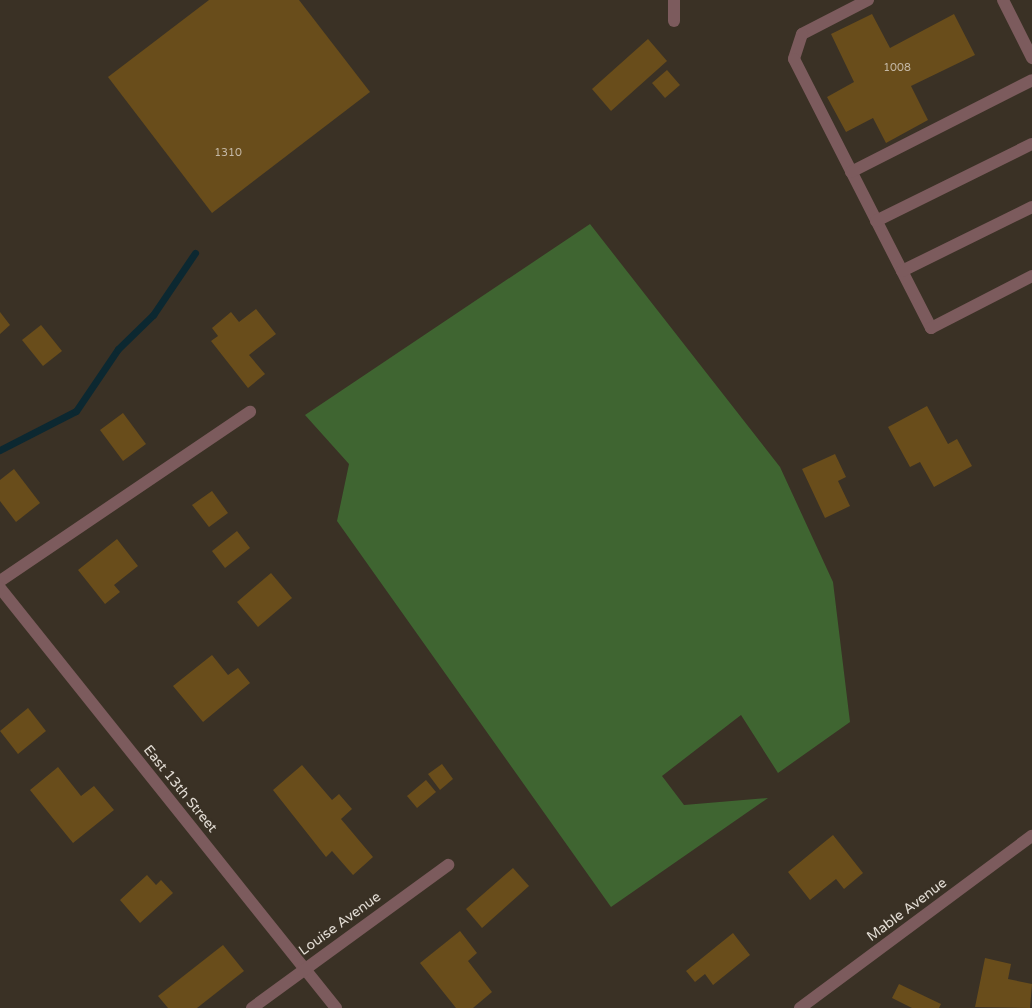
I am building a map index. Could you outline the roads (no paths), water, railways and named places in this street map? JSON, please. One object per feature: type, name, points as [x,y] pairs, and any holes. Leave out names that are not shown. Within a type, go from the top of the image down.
[{"type":"street","points":[[674,0],[674,20]]},
{"type":"street","points":[[868,0],[802,34],[795,45],[794,59],[931,328],[1032,276]]},
{"type":"street","points":[[1002,0],[1032,58]]},
{"type":"street","points":[[851,172],[1032,80]]},
{"type":"street","points":[[876,222],[1032,144]]},
{"type":"street","points":[[902,271],[1032,207]]},
{"type":"street","points":[[0,581],[250,412]]},
{"type":"street","name":"East 13th Street","points":[[0,588],[336,1008]]},
{"type":"street","name":"Mable Avenue","points":[[800,1008],[1032,836]]},
{"type":"street","name":"Louise Avenue","points":[[252,1008],[304,968],[448,865]]},
{"type":"waterway","points":[[0,450],[76,411],[118,349],[153,315],[195,253]]}]
